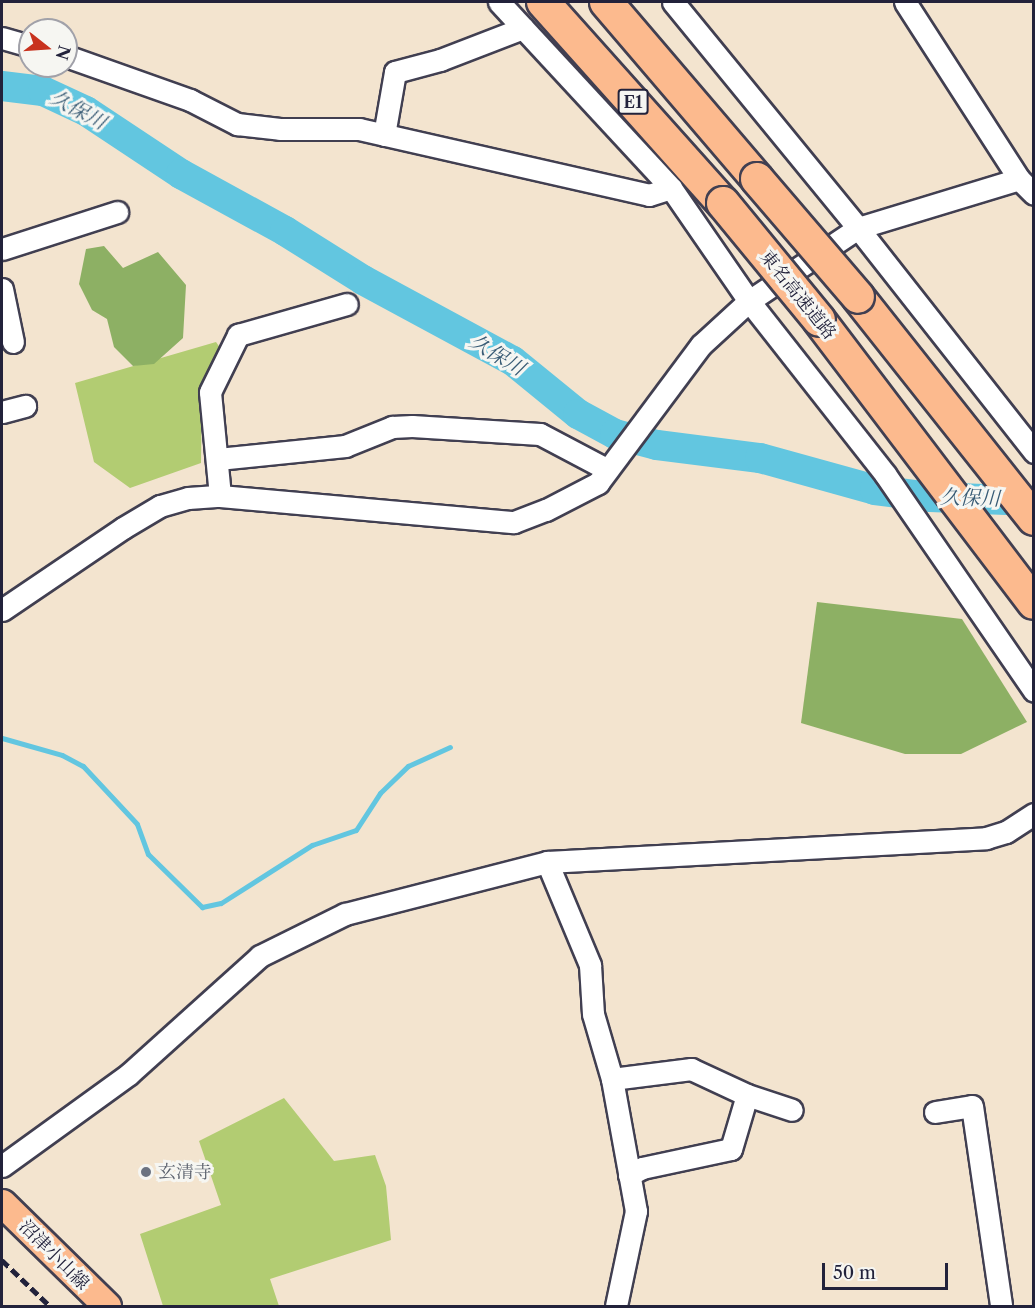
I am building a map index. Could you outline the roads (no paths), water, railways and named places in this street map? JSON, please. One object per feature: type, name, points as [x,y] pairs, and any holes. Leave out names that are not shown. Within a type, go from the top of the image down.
[{"type":"highway","name":"東名高速道路","points":[[543,2],[723,203],[819,320],[1034,603]]},
{"type":"highway","name":"E1","points":[[606,2],[858,297],[1034,519]]},
{"type":"main road","name":"沼津小山線","points":[[2,1203],[107,1306]]},
{"type":"street","points":[[499,2],[671,188],[749,301],[885,474],[1034,691]]},
{"type":"street","points":[[673,2],[858,228],[1034,452]]},
{"type":"street","points":[[2,610],[160,506],[188,498],[220,496],[514,522],[598,483],[613,460],[702,345],[749,301],[858,228],[1026,187],[905,2]]},
{"type":"street","points":[[384,135],[395,72],[440,60],[523,28]]},
{"type":"street","points":[[2,38],[18,43]]},
{"type":"street","points":[[78,60],[190,100],[237,124],[280,129],[359,129],[649,195],[671,188]]},
{"type":"street","points":[[2,249],[117,212]]},
{"type":"street","points":[[2,289],[13,342]]},
{"type":"street","points":[[220,496],[210,392],[238,335],[347,304]]},
{"type":"street","points":[[2,412],[25,406]]},
{"type":"street","points":[[218,459],[345,446],[392,427],[412,426],[540,434],[613,460]]},
{"type":"street","points":[[2,1167],[129,1074],[260,956],[345,914],[547,862],[986,838],[1006,832],[1034,814]]},
{"type":"street","points":[[547,862],[590,965],[593,1014],[612,1079],[629,1175],[636,1224],[616,1306]]},
{"type":"street","points":[[612,1079],[691,1070],[747,1095],[792,1110]]},
{"type":"street","points":[[629,1175],[642,1168],[731,1149],[747,1095]]},
{"type":"street","points":[[935,1112],[972,1106],[1001,1306]]},
{"type":"waterway","name":"久保川","points":[[2,86],[43,91],[86,111],[181,174],[285,231],[363,280],[513,361],[578,414],[615,434],[657,445],[760,458],[875,490],[930,497],[1034,501]]},
{"type":"waterway","points":[[2,738],[62,755],[83,766],[137,824],[148,854],[202,907],[221,903],[312,845],[356,830],[380,793],[408,766],[450,747]]},
{"type":"railway","points":[[2,1260],[50,1306]]},
{"type":"place","name":"玄清寺","points":[[146,1172]]}]
